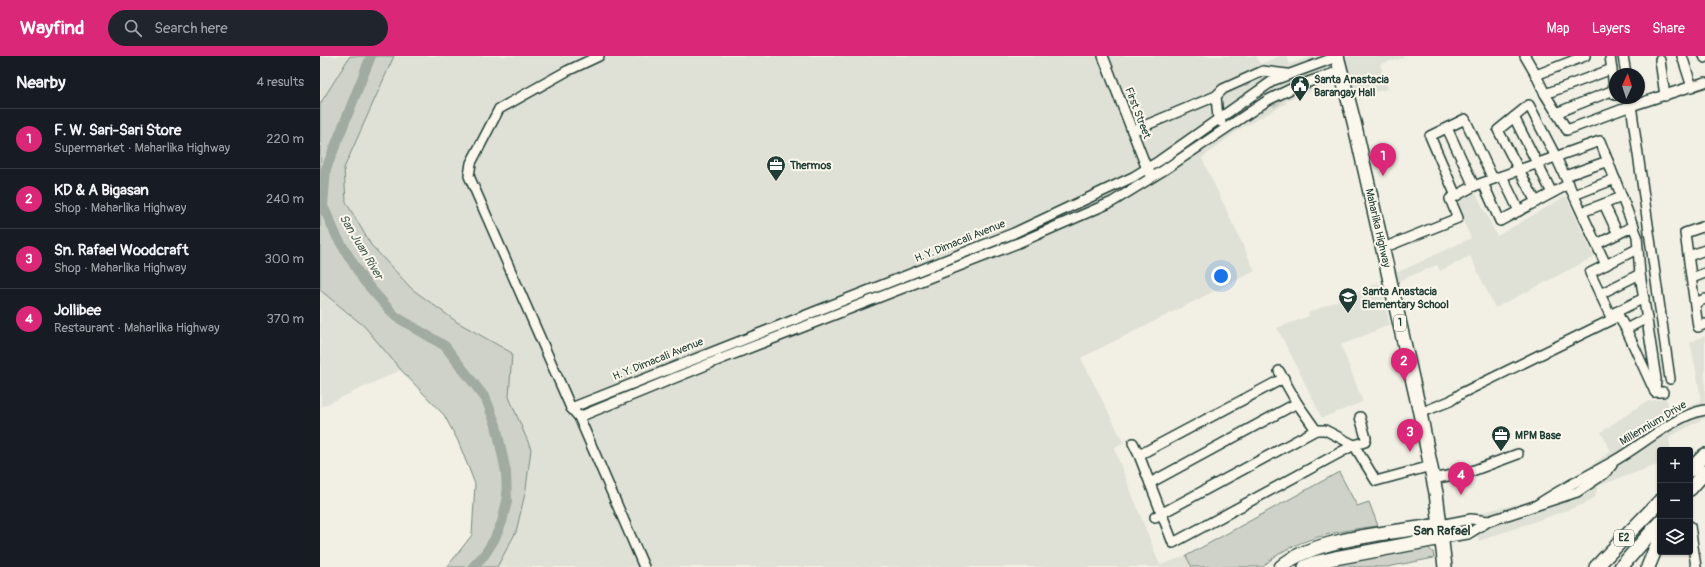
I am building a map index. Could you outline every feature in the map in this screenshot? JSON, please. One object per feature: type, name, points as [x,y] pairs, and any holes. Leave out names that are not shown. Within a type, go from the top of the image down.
[{"type":"highway","name":"Maharlika Highway","points":[[1338,56],[1340,71],[1383,248],[1420,413],[1432,473],[1445,567]]},
{"type":"highway","points":[[1693,467],[1704,456]]},
{"type":"highway","points":[[1693,486],[1705,472]]},
{"type":"highway","name":"E2","points":[[1596,567],[1657,504]]},
{"type":"highway","name":"E2","points":[[1621,567],[1657,525]]},
{"type":"highway","points":[[1281,567],[1285,563],[1310,550],[1343,540],[1441,532]]},
{"type":"highway","points":[[1304,567],[1314,563],[1441,532]]},
{"type":"highway","points":[[1648,567],[1657,545]]},
{"type":"street","points":[[599,56],[567,71],[499,109],[481,141],[468,176],[571,408],[579,417],[644,567]]},
{"type":"street","name":"First Street","points":[[1103,56],[1147,168],[1153,177]]},
{"type":"street","name":"H. Y. Dimacali Avenue","points":[[571,408],[1014,233],[1106,190],[1147,168],[1274,80],[1307,66],[1338,56]]},
{"type":"street","points":[[1526,56],[1545,94],[1567,130],[1617,111],[1627,104]]},
{"type":"street","points":[[1536,75],[1586,56]]},
{"type":"street","points":[[1610,56],[1612,68]]},
{"type":"street","points":[[1623,56],[1625,68]]},
{"type":"street","points":[[1682,56],[1692,87]]},
{"type":"street","points":[[1660,60],[1665,96]]},
{"type":"street","points":[[1307,66],[1311,81]]},
{"type":"street","points":[[1545,94],[1609,70]]},
{"type":"street","points":[[1132,131],[1216,96],[1223,89],[1263,71],[1289,74]]},
{"type":"street","name":"H. Y. Dimacali Avenue","points":[[579,417],[716,360],[1018,243],[1112,202],[1227,129],[1268,100],[1311,81],[1340,71]]},
{"type":"street","points":[[1223,89],[1236,88],[1260,78]]},
{"type":"street","points":[[1645,99],[1665,96],[1705,82]]},
{"type":"street","points":[[1556,112],[1609,92]]},
{"type":"street","points":[[1216,96],[1218,118],[1227,129]]},
{"type":"street","points":[[1239,120],[1248,117],[1272,104]]},
{"type":"street","points":[[1616,104],[1617,111]]},
{"type":"street","points":[[1630,104],[1670,378]]},
{"type":"street","points":[[1536,202],[1498,130],[1529,105],[1556,157],[1606,265]]},
{"type":"street","points":[[1514,117],[1552,193]]},
{"type":"street","points":[[1456,196],[1430,136],[1465,119],[1493,179]]},
{"type":"street","points":[[1447,128],[1478,185],[1500,221],[1552,193],[1567,180],[1608,161]]},
{"type":"street","points":[[1383,248],[1458,218],[1450,199],[1478,185],[1600,141],[1638,236],[1637,249],[1640,274],[1659,392],[1641,364],[1626,329],[1617,314]]},
{"type":"street","points":[[1502,176],[1519,211]]},
{"type":"street","points":[[1574,195],[1615,179]]},
{"type":"street","points":[[1582,212],[1622,197]]},
{"type":"street","points":[[1604,204],[1618,234]]},
{"type":"street","points":[[1597,244],[1634,226]]},
{"type":"street","points":[[1705,226],[1685,233],[1698,327],[1705,324]]},
{"type":"street","points":[[1014,233],[1018,243]]},
{"type":"street","points":[[1617,314],[1610,315],[1590,273],[1637,249]]},
{"type":"street","points":[[1689,256],[1705,250]]},
{"type":"street","points":[[1692,278],[1705,273]]},
{"type":"street","points":[[1600,294],[1640,274]]},
{"type":"street","points":[[1420,413],[1450,401],[1462,393],[1617,314],[1644,298]]},
{"type":"street","points":[[1695,303],[1705,299]]},
{"type":"street","points":[[1626,329],[1647,318]]},
{"type":"street","points":[[1641,364],[1653,358]]},
{"type":"street","points":[[1139,455],[1282,375],[1297,403],[1316,430]]},
{"type":"street","points":[[1150,482],[1297,403]]},
{"type":"street","name":"Millennium Drive","points":[[1441,532],[1468,534],[1489,521],[1537,505],[1557,491],[1615,461],[1683,417],[1705,410]]},
{"type":"street","points":[[1133,444],[1150,482],[1158,516],[1173,543],[1354,446],[1365,442],[1366,438],[1360,417]]},
{"type":"street","points":[[1158,516],[1316,430],[1325,430],[1354,446],[1376,481],[1432,473],[1472,471],[1518,454]]},
{"type":"street","name":"Millennium Drive","points":[[1441,532],[1464,520],[1471,519],[1489,521]]},
{"type":"street","points":[[1464,520],[1468,534]]},
{"type":"street","points":[[1693,546],[1696,567]]},
{"type":"shaded area","points":[[320,56],[350,56],[320,104]]},
{"type":"shaded area","points":[[350,56],[394,56],[344,168],[346,202],[371,245],[412,289],[457,322],[512,353],[509,397],[531,449],[526,489],[516,532],[497,567],[447,567],[472,535],[475,484],[458,441],[444,415],[401,370],[364,326],[320,290],[320,104]]},
{"type":"shaded area","points":[[394,56],[1256,56],[1260,64],[1280,56],[1287,56],[1290,64],[1312,56],[1325,56],[1330,83],[1286,101],[1287,103],[1241,128],[1202,158],[1255,271],[1081,358],[1124,443],[1114,448],[1160,565],[1186,556],[1192,567],[497,567],[516,532],[526,489],[531,449],[509,397],[512,353],[457,322],[412,289],[371,245],[346,202],[344,168]]},
{"type":"shaded area","points":[[1349,56],[1403,56],[1404,58],[1380,64],[1388,89],[1355,96],[1344,59]]},
{"type":"shaded area","points":[[1475,191],[1497,236],[1566,196],[1594,257],[1495,308],[1470,256],[1440,271],[1437,265],[1396,282],[1394,274],[1471,238],[1455,204]]},
{"type":"shaded area","points":[[1379,283],[1390,325],[1341,345],[1363,402],[1322,418],[1277,328],[1309,316],[1308,313]]},
{"type":"shaded area","points":[[320,290],[364,326],[401,370],[321,407]]},
{"type":"shaded area","points":[[1705,336],[1705,418],[1669,437],[1671,447],[1657,447],[1657,465],[1598,486],[1595,497],[1582,505],[1479,541],[1469,515],[1527,502],[1577,476],[1611,451],[1601,432],[1645,402],[1666,398],[1671,415],[1701,401],[1690,342]]},
{"type":"shaded area","points":[[1339,472],[1357,506],[1369,502],[1378,526],[1333,533],[1301,543],[1274,557],[1263,567],[1192,567],[1186,556]]},
{"type":"shaded area","points":[[1427,547],[1433,552],[1434,558],[1387,567],[1322,567]]},
{"type":"waterway","name":"San Juan River","points":[[371,56],[326,169],[323,206],[337,237],[364,281],[395,316],[445,346],[486,399],[496,425],[506,472],[507,501],[502,522],[494,540],[485,554],[473,567]]},
{"type":"tunnel","points":[[1260,78],[1273,78],[1281,85],[1281,95],[1278,100],[1272,104]]},
{"type":"place","name":"Santa Anastacia Barangay Hall","points":[[1300,102]]},
{"type":"place","name":"F. W. Sari-Sari Store","points":[[1383,176]]},
{"type":"place","name":"Thermos","points":[[776,182]]},
{"type":"place","name":"Santa Anastacia Elementary School","points":[[1348,314]]},
{"type":"place","name":"KD & A Bigasan","points":[[1404,381]]},
{"type":"place","name":"Sn. Rafael Woodcraft","points":[[1410,452]]},
{"type":"place","name":"MPM Base","points":[[1501,452]]},
{"type":"place","name":"Jollibee","points":[[1461,495]]},
{"type":"district","name":"San Rafael","points":[[1442,531]]}]
